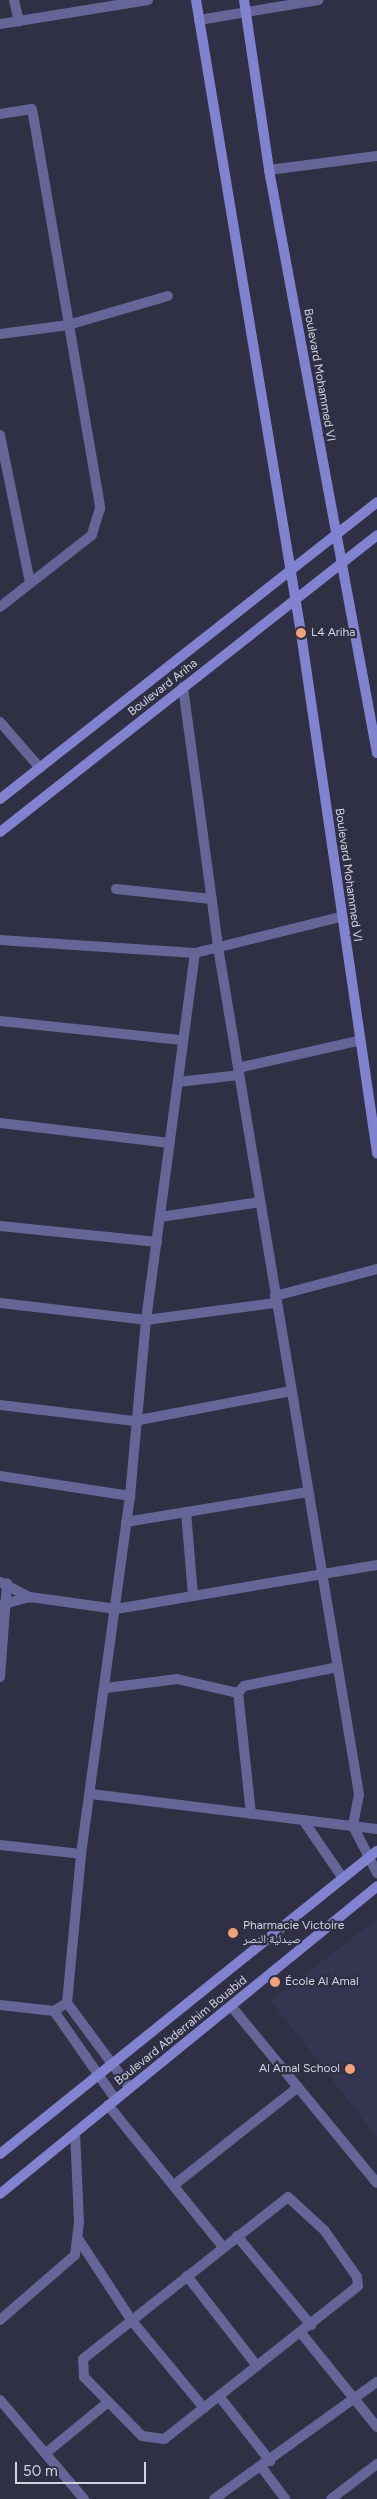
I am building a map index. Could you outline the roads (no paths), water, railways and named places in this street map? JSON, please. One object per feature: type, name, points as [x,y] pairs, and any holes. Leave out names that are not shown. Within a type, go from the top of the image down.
[{"type":"street","points":[[14,0],[19,20]]},
{"type":"street","points":[[0,24],[148,0]]},
{"type":"street","points":[[196,0],[291,571]]},
{"type":"street","name":"Boulevard Mohammed VI","points":[[244,0],[269,170],[335,536],[373,709],[377,753]]},
{"type":"street","points":[[200,20],[246,15],[318,0]]},
{"type":"street","points":[[0,114],[32,109],[98,520],[92,536],[0,608]]},
{"type":"street","points":[[269,170],[377,156]]},
{"type":"street","points":[[0,334],[68,325],[168,296]]},
{"type":"street","points":[[0,435],[30,583]]},
{"type":"street","name":"Boulevard Ariha","points":[[0,799],[377,502]]},
{"type":"street","name":"Boulevard Ariha","points":[[0,832],[377,535]]},
{"type":"street","name":"Boulevard Mohammed VI","points":[[291,571],[358,1041],[377,1153]]},
{"type":"street","points":[[183,687],[218,947],[321,1575],[359,1794],[353,1826],[367,1858],[377,1872]]},
{"type":"street","points":[[0,722],[40,768]]},
{"type":"street","points":[[116,889],[211,900]]},
{"type":"street","points":[[0,940],[195,954],[341,917]]},
{"type":"street","points":[[130,2088],[68,2003],[81,1854],[106,1688],[130,1496],[134,1421],[146,1320],[195,954]]},
{"type":"street","points":[[0,1020],[182,1040]]},
{"type":"street","points":[[178,1082],[238,1072],[358,1041]]},
{"type":"street","points":[[0,1123],[170,1143]]},
{"type":"street","points":[[160,1217],[260,1202]]},
{"type":"street","points":[[0,1226],[157,1242]]},
{"type":"street","points":[[0,1303],[146,1320],[276,1299],[377,1269]]},
{"type":"street","points":[[0,1405],[134,1421],[291,1391]]},
{"type":"street","points":[[0,1476],[130,1496]]},
{"type":"street","points":[[126,1522],[308,1492]]},
{"type":"street","points":[[186,1512],[193,1596]]},
{"type":"street","points":[[0,1677],[4,1582],[30,1596],[116,1609],[377,1564]]},
{"type":"street","points":[[2,1605],[30,1596]]},
{"type":"street","points":[[238,1692],[244,1686],[337,1667]]},
{"type":"street","points":[[106,1688],[177,1679],[238,1692]]},
{"type":"street","points":[[238,1692],[250,1814]]},
{"type":"street","points":[[91,1794],[377,1829]]},
{"type":"street","points":[[303,1820],[342,1877]]},
{"type":"street","points":[[0,1845],[81,1854]]},
{"type":"street","name":"Boulevard Abderrahim Bouabid","points":[[0,2154],[377,1850]]},
{"type":"street","name":"Boulevard Abderrahim Bouabid","points":[[0,2194],[377,1886]]},
{"type":"street","points":[[0,2005],[54,2011],[68,2003]]},
{"type":"street","points":[[231,2006],[377,2183]]},
{"type":"street","points":[[54,2011],[112,2102],[223,2247]]},
{"type":"street","points":[[174,2185],[298,2087]]},
{"type":"street","points":[[0,2320],[66,2267],[79,2240],[75,2133]]},
{"type":"street","points":[[288,2197],[324,2230],[357,2277],[358,2286],[301,2333],[164,2439],[153,2440],[142,2436],[107,2403],[84,2377],[83,2359],[223,2247],[288,2197]]},
{"type":"street","points":[[237,2236],[311,2325]]},
{"type":"street","points":[[79,2240],[132,2321],[204,2408]]},
{"type":"street","points":[[187,2276],[257,2366]]},
{"type":"street","points":[[301,2333],[377,2428]]},
{"type":"street","points":[[214,2499],[266,2464],[377,2382]]},
{"type":"street","points":[[219,2396],[266,2464],[285,2499]]},
{"type":"street","points":[[0,2400],[84,2499]]},
{"type":"street","points":[[46,2453],[107,2403]]},
{"type":"street","points":[[331,2499],[377,2464]]},
{"type":"place","name":"L4 Ariha","points":[[301,633]]},
{"type":"place","name":"Pharmacie Victoire صيدلية النصر","points":[[233,1933]]},
{"type":"place","name":"École Al Amal","points":[[275,1982]]},
{"type":"place","name":"Al Amal School","points":[[350,2069]]}]
